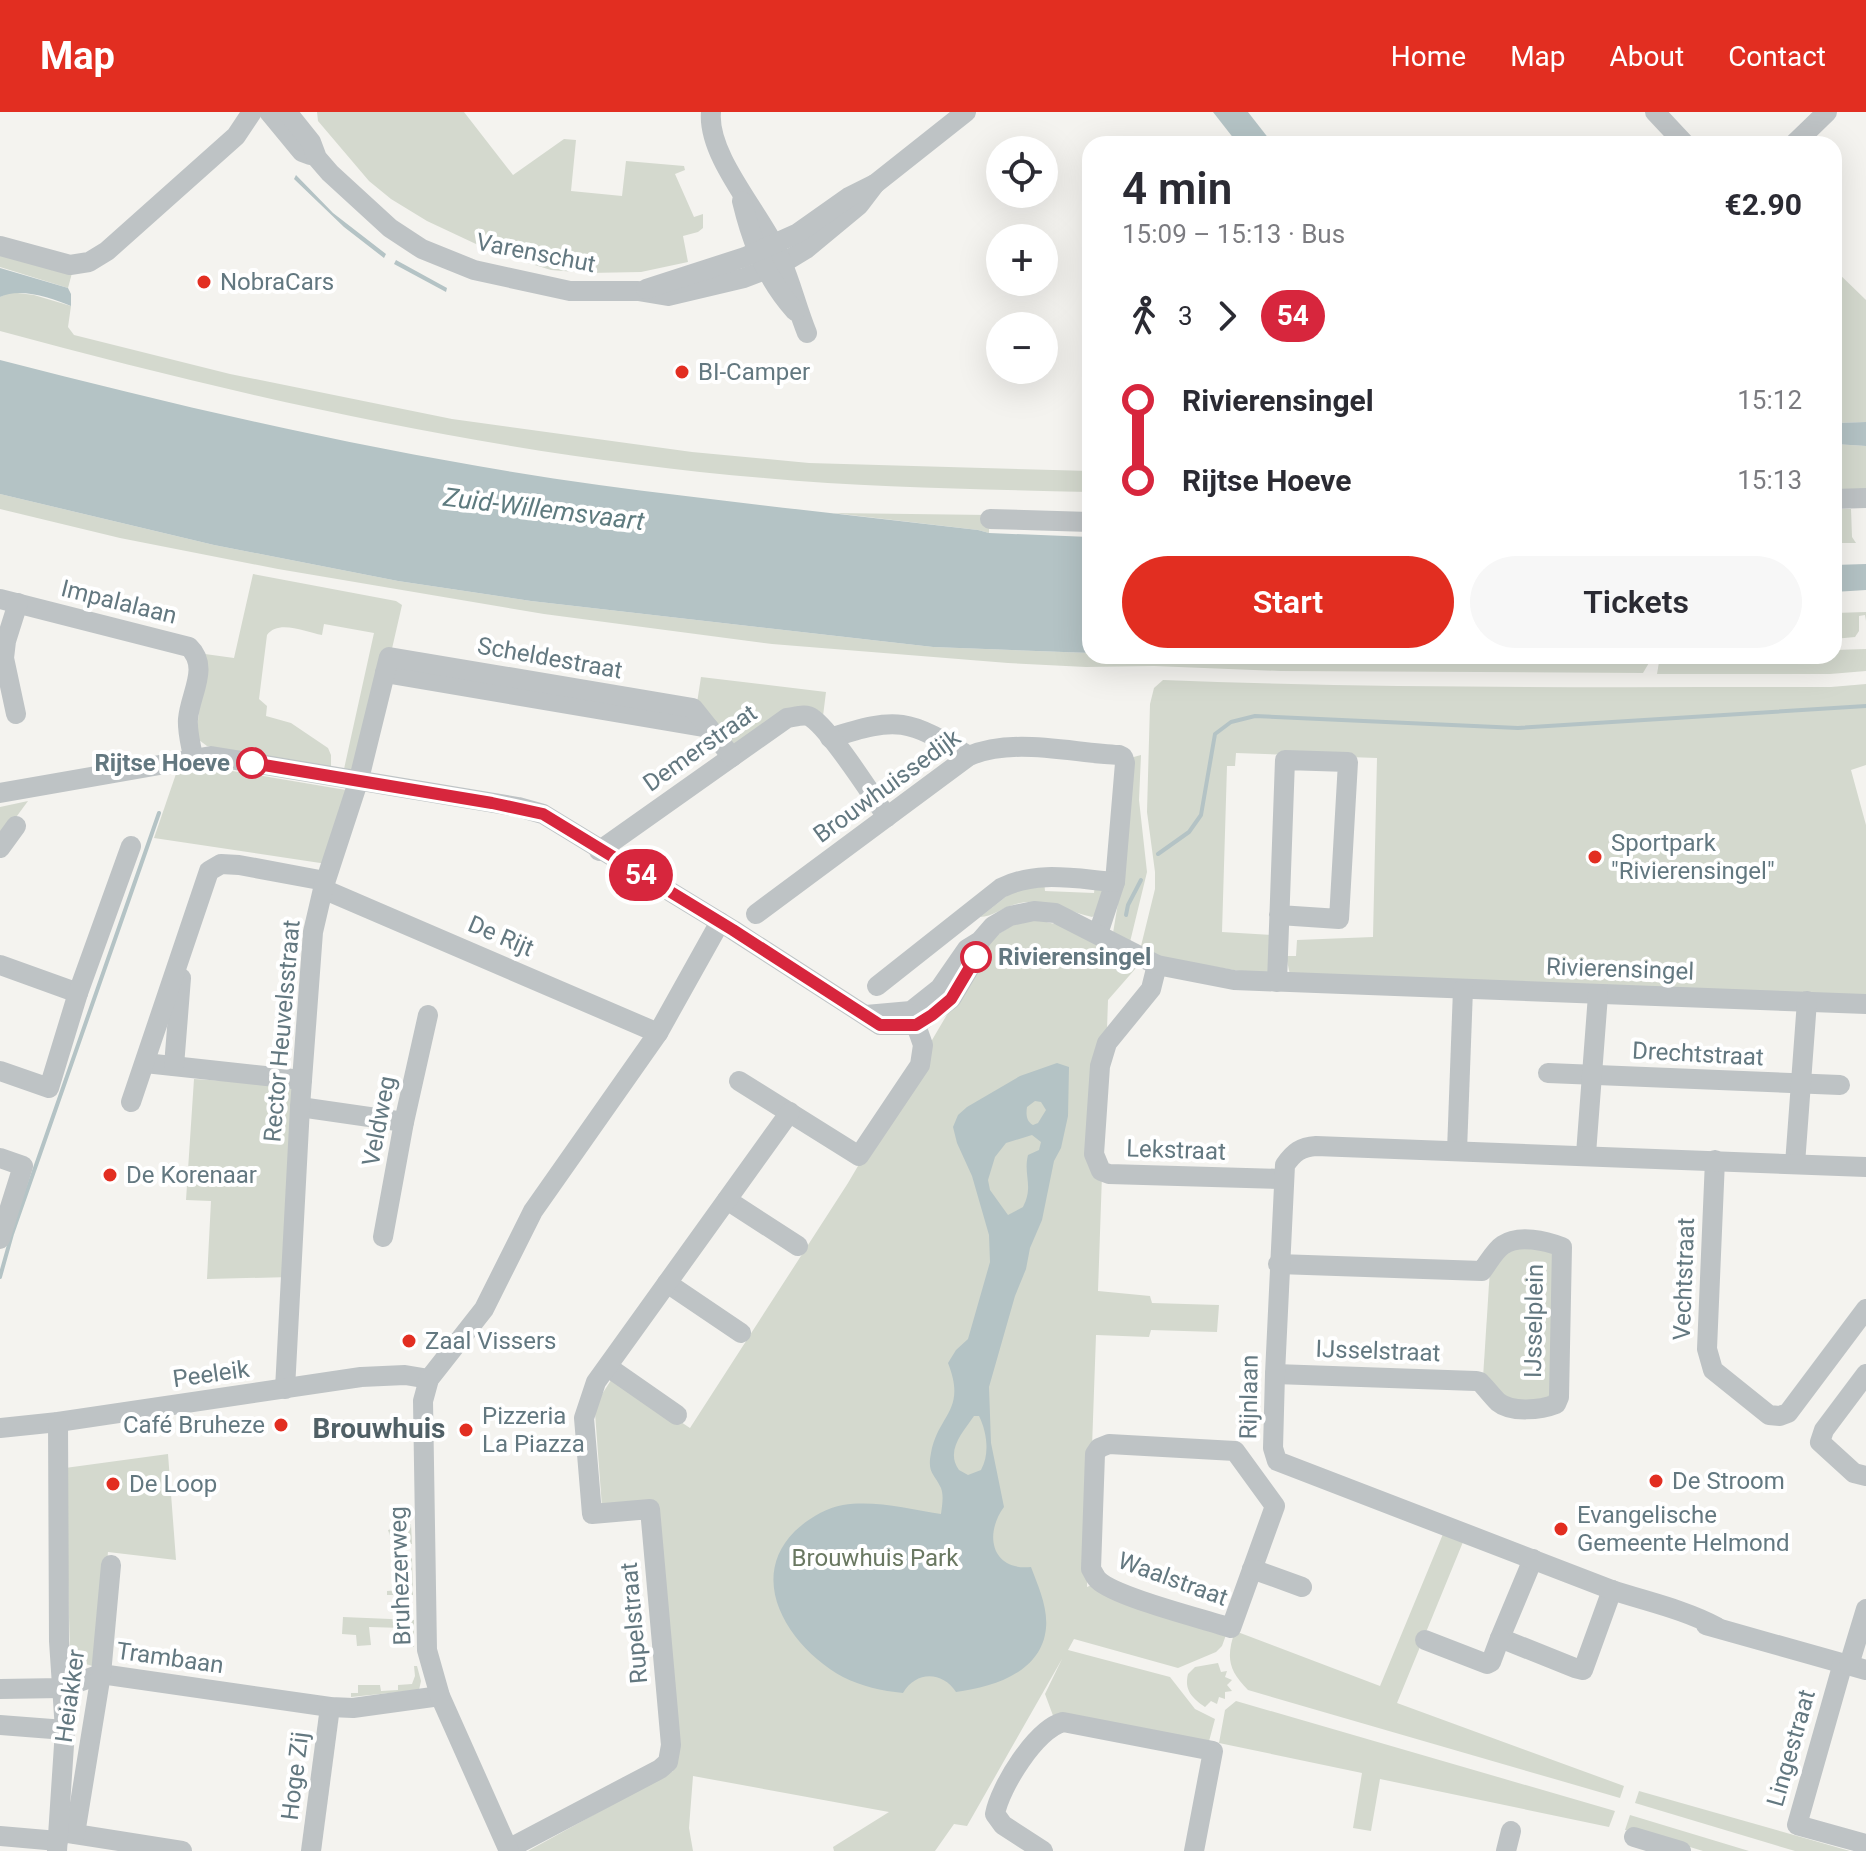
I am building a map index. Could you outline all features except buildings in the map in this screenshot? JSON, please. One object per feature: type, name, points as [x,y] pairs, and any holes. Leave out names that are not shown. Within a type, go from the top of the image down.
[{"type":"street","points":[[711,112],[710,126],[739,189],[760,218],[770,258],[804,326]]},
{"type":"street","name":"Varenschut","points":[[0,246],[70,265],[89,262],[107,251],[236,136],[271,113],[302,152],[317,158],[390,228],[422,249],[474,270],[570,291],[638,291],[770,258],[798,233],[849,197],[875,184],[966,112]]},
{"type":"street","points":[[1655,112],[1678,136]]},
{"type":"street","points":[[1802,136],[1827,112]]},
{"type":"street","points":[[1842,499],[1866,498]]},
{"type":"street","points":[[990,519],[1082,522]]},
{"type":"street","name":"Impalalaan","points":[[16,714],[4,658],[9,601],[189,647],[198,655],[199,668],[187,721],[193,757]]},
{"type":"street","name":"Scheldestraat","points":[[359,779],[389,657],[693,708],[732,757]]},
{"type":"street","name":"Demerstraat","points":[[599,851],[787,718],[813,718],[887,817]]},
{"type":"street","points":[[830,738],[893,722],[926,730],[969,756]]},
{"type":"street","name":"Brouwhuissedijk","points":[[756,914],[969,756],[986,748],[1012,747],[1123,757],[1115,882],[1098,934]]},
{"type":"street","points":[[0,793],[211,756],[518,807],[543,814],[880,1025],[914,1018],[923,1045],[920,1065],[859,1156],[739,1081]]},
{"type":"street","points":[[1277,982],[1279,915],[1285,760],[1348,762],[1339,919],[1279,915]]},
{"type":"street","name":"Rector Heuvelsstraat","points":[[285,1389],[313,932],[324,885],[359,779]]},
{"type":"street","points":[[0,848],[16,826]]},
{"type":"street","points":[[0,1071],[49,1088],[78,993],[131,846]]},
{"type":"street","name":"De Rijt","points":[[183,948],[209,871],[221,864],[239,865],[324,885],[658,1033]]},
{"type":"street","points":[[877,986],[1001,888],[1016,880],[1042,876],[1115,882]]},
{"type":"street","name":"Rivierensingel","points":[[914,1018],[951,999],[976,957],[980,941],[993,926],[1010,916],[1034,911],[1055,913],[1157,965],[1234,980],[1866,1004]]},
{"type":"street","points":[[429,1379],[484,1309],[533,1211],[658,1033],[720,922]]},
{"type":"street","points":[[131,1102],[183,948]]},
{"type":"street","points":[[174,1066],[183,948]]},
{"type":"street","points":[[0,965],[78,993]]},
{"type":"street","name":"Lekstraat","points":[[1157,965],[1151,989],[1107,1043],[1100,1066],[1094,1154],[1101,1171],[1109,1174],[1283,1179]]},
{"type":"street","points":[[1457,1151],[1463,989]]},
{"type":"street","points":[[1586,1154],[1598,995]]},
{"type":"street","points":[[1795,1164],[1807,1001]]},
{"type":"street","name":"Veldweg","points":[[383,1237],[428,1015]]},
{"type":"street","points":[[145,1063],[302,1080]]},
{"type":"street","name":"Drechtstraat","points":[[1548,1073],[1840,1085]]},
{"type":"street","points":[[300,1107],[404,1122]]},
{"type":"street","name":"Rupelstraat","points":[[509,1850],[668,1762],[671,1745],[650,1509],[592,1514],[584,1418],[596,1382],[790,1112]]},
{"type":"street","name":"Rijnlaan","points":[[1853,1666],[1717,1627],[1680,1609],[1612,1590],[1277,1461],[1273,1448],[1283,1179],[1285,1165],[1292,1154],[1303,1147],[1586,1154],[1866,1167]]},
{"type":"street","points":[[0,1158],[23,1166],[0,1239]]},
{"type":"street","name":"Vechtstraat","points":[[1715,1160],[1707,1349],[1713,1370],[1769,1415],[1788,1413],[1866,1309]]},
{"type":"street","points":[[727,1200],[798,1246]]},
{"type":"street","name":"IJsselplein","points":[[1278,1264],[1482,1271],[1502,1245],[1512,1241],[1544,1240],[1562,1247],[1559,1397],[1556,1404],[1546,1408],[1509,1408],[1499,1403],[1480,1382]]},
{"type":"street","points":[[667,1283],[741,1333]]},
{"type":"street","points":[[608,1367],[677,1415]]},
{"type":"street","name":"IJsselstraat","points":[[1275,1374],[1480,1382]]},
{"type":"street","points":[[1866,1374],[1824,1430],[1820,1442],[1854,1473],[1866,1476]]},
{"type":"street","name":"Peeleik","points":[[0,1428],[361,1377],[405,1375],[429,1379]]},
{"type":"street","name":"Bruhezerweg","points":[[429,1379],[423,1401],[427,1650],[440,1696],[509,1850]]},
{"type":"street","points":[[58,1422],[62,1688]]},
{"type":"street","name":"Waalstraat","points":[[1109,1444],[1235,1451],[1255,1474],[1275,1506],[1231,1628],[1140,1600],[1096,1579],[1091,1569],[1095,1454],[1099,1448],[1109,1444]]},
{"type":"street","points":[[1255,1474],[1277,1461]]},
{"type":"street","points":[[1425,1640],[1487,1664],[1491,1662],[1533,1559]]},
{"type":"street","name":"Heiakker","points":[[62,1839],[101,1674],[111,1565]]},
{"type":"street","name":"Waalstraat","points":[[1252,1569],[1302,1587]]},
{"type":"street","points":[[1500,1638],[1583,1670],[1612,1590]]},
{"type":"street","points":[[1853,1666],[1866,1609]]},
{"type":"street","name":"Lingestraat","points":[[1853,1666],[1797,1825],[1866,1844]]},
{"type":"street","name":"Trambaan","points":[[0,1689],[62,1688],[101,1674],[330,1707],[353,1708],[440,1696]]},
{"type":"street","name":"Heiakker","points":[[62,1688],[65,1730],[62,1839]]},
{"type":"street","name":"Hoge Zij","points":[[311,1851],[330,1707]]},
{"type":"street","points":[[1043,1851],[1003,1825],[995,1814],[998,1799],[1017,1767],[1039,1738],[1054,1725],[1063,1722],[1213,1751],[1194,1851]]},
{"type":"street","points":[[0,1725],[65,1730]]},
{"type":"street","points":[[0,1836],[182,1851]]},
{"type":"street","points":[[1634,1837],[1681,1851]]},
{"type":"green space","points":[[317,112],[464,112],[513,175],[564,139],[576,140],[571,191],[622,196],[626,161],[684,166],[685,170],[675,174],[694,217],[703,214],[703,228],[683,236],[688,262],[641,272],[551,270],[493,252],[427,221],[391,199],[369,181],[318,121]]},
{"type":"green space","points":[[0,253],[72,273],[68,288],[0,267]]},
{"type":"green space","points":[[1842,277],[1866,300],[1866,422],[1842,423]]},
{"type":"green space","points":[[10,292],[34,295],[71,306],[68,327],[74,335],[230,374],[452,419],[692,452],[809,463],[1082,471],[1082,492],[886,486],[764,478],[667,468],[475,440],[284,402],[0,331],[0,297]]},
{"type":"green space","points":[[1842,444],[1866,446],[1866,492],[1842,492]]},
{"type":"green space","points":[[0,494],[214,545],[398,581],[531,601],[933,647],[1082,653],[1082,664],[1648,664],[1643,673],[1086,667],[772,644],[544,614],[278,569],[120,538],[0,509]]},
{"type":"green space","points":[[1842,509],[1851,509],[1852,537],[1856,543],[1842,543]]},
{"type":"green space","points":[[833,513],[989,515],[989,533],[978,530]]},
{"type":"green space","points":[[253,574],[396,601],[402,605],[357,771],[344,769],[374,633],[324,624],[322,635],[285,627],[272,630],[267,635],[259,699],[267,706],[266,716],[291,723],[328,748],[331,767],[207,746],[199,740],[197,730],[205,654],[234,658]]},
{"type":"green space","points":[[1866,612],[1866,621],[1865,615],[1859,616],[1859,631],[1855,637],[1842,638],[1842,613]]},
{"type":"green space","points":[[1866,649],[1866,671],[1830,674],[1657,674],[1659,664],[1842,664],[1842,650]]},
{"type":"green space","points":[[701,677],[826,692],[823,716],[819,712],[733,749],[697,703]]},
{"type":"green space","points":[[1163,680],[1497,687],[1831,687],[1866,684],[1866,765],[1851,770],[1866,825],[1866,995],[1290,975],[1286,956],[1296,956],[1297,940],[1373,937],[1377,758],[1236,753],[1235,766],[1227,766],[1222,932],[1274,935],[1269,976],[1163,958],[1141,946],[1155,889],[1147,812],[1150,704],[1154,688]]},
{"type":"green space","points":[[1141,755],[1139,800],[1147,872],[1130,942],[1113,933],[1121,885],[1130,758]]},
{"type":"green space","points":[[203,766],[352,791],[327,864],[154,838],[178,768]]},
{"type":"green space","points":[[28,801],[0,839],[0,807]]},
{"type":"green space","points":[[1044,881],[1045,891],[1094,893],[1095,884],[1104,888],[1101,911],[1092,917],[1045,903],[1026,902],[980,917],[1017,888]]},
{"type":"green space","name":"Brouwhuis Park","points":[[1026,917],[1067,927],[1136,968],[1108,1000],[1098,1291],[1150,1296],[1152,1303],[1219,1305],[1217,1332],[1151,1330],[1149,1337],[1096,1335],[1087,1587],[1094,1584],[1226,1635],[1222,1646],[1216,1652],[1178,1668],[1074,1639],[1068,1650],[1170,1677],[1195,1709],[1215,1719],[1208,1745],[1055,1721],[1045,1694],[1062,1659],[967,1826],[954,1824],[935,1851],[834,1851],[833,1847],[889,1812],[693,1776],[689,1828],[693,1851],[528,1851],[673,1771],[659,1506],[602,1507],[595,1413],[597,1402],[613,1377],[690,1428],[848,1183],[992,938]]},
{"type":"green space","points":[[194,1079],[301,1086],[291,1277],[207,1279],[211,1201],[186,1200]]},
{"type":"green space","points":[[1515,1246],[1556,1248],[1550,1401],[1505,1400],[1483,1378],[1490,1269]]},
{"type":"green space","points":[[168,1454],[176,1560],[108,1552],[96,1667],[72,1660],[65,1468]]},
{"type":"green space","points":[[411,1524],[412,1544],[392,1542],[388,1530]]},
{"type":"green space","points":[[1443,1534],[1463,1542],[1397,1703],[1624,1786],[1620,1798],[1248,1690],[1236,1676],[1230,1656],[1235,1631],[1380,1686]]},
{"type":"green space","points":[[399,1557],[412,1558],[413,1595],[387,1595],[387,1591],[400,1590]]},
{"type":"green space","points":[[343,1617],[414,1620],[414,1647],[403,1646],[403,1628],[369,1627],[371,1645],[357,1646],[356,1635],[342,1634]]},
{"type":"green space","points":[[1218,1663],[1221,1672],[1227,1671],[1225,1677],[1232,1680],[1227,1685],[1232,1691],[1225,1692],[1225,1699],[1219,1697],[1217,1704],[1211,1701],[1205,1707],[1190,1693],[1188,1674],[1195,1667]]},
{"type":"green space","points":[[414,1666],[417,1666],[421,1681],[419,1690],[351,1697],[351,1693],[358,1693],[358,1685],[380,1685],[381,1691],[398,1690],[398,1685],[412,1684]]},
{"type":"green space","points":[[1236,1701],[1615,1811],[1609,1827],[1380,1779],[1371,1831],[1353,1828],[1362,1773],[1219,1743],[1225,1710]]},
{"type":"green space","points":[[1639,1791],[1850,1851],[1795,1851],[1635,1803]]},
{"type":"green space","points":[[1630,1815],[1749,1851],[1703,1851],[1625,1830]]},
{"type":"water","points":[[1213,112],[1248,112],[1267,136],[1232,136]]},
{"type":"water","points":[[296,175],[333,213],[386,254],[384,258],[344,227],[294,179]]},
{"type":"water","points":[[396,260],[447,288],[446,292],[394,264]]},
{"type":"water","points":[[0,268],[68,288],[71,306],[26,293],[0,297]]},
{"type":"water","name":"Zuid-Willemsvaart","points":[[0,360],[298,431],[523,474],[989,533],[1082,537],[1082,653],[933,647],[531,601],[398,581],[214,545],[0,494]]},
{"type":"water","points":[[1866,422],[1866,446],[1842,444],[1842,423]]},
{"type":"water","points":[[1866,564],[1866,590],[1842,592],[1842,565]]},
{"type":"water","points":[[1057,1063],[1069,1067],[1068,1116],[1061,1148],[1054,1161],[1042,1220],[1030,1248],[989,1387],[991,1443],[1004,1507],[994,1528],[995,1549],[1007,1563],[1031,1567],[1045,1612],[1043,1643],[1026,1666],[1014,1675],[986,1686],[956,1692],[944,1680],[929,1676],[915,1681],[903,1693],[880,1689],[843,1677],[807,1650],[781,1613],[774,1572],[780,1551],[795,1531],[811,1518],[830,1509],[867,1504],[941,1514],[942,1491],[930,1460],[939,1429],[953,1402],[953,1379],[948,1363],[968,1339],[990,1262],[989,1235],[972,1176],[953,1127],[958,1115],[967,1107],[1020,1076]],"holes":[[[1035,1101],[1041,1102],[1046,1110],[1038,1123],[1033,1125],[1028,1119],[1027,1107]],[[1032,1135],[1041,1142],[1039,1150],[1028,1155],[1028,1193],[1023,1207],[1008,1215],[990,1190],[988,1180],[995,1157],[1006,1143]],[[974,1416],[979,1416],[986,1436],[981,1470],[968,1475],[959,1470],[954,1456],[957,1442]]]},
{"type":"waterway","points":[[1158,854],[1189,832],[1201,815],[1215,734],[1231,722],[1255,716],[1518,728],[1866,706]]},
{"type":"waterway","points":[[0,1277],[12,1234],[159,813]]},
{"type":"waterway","points":[[1126,915],[1141,880]]},
{"type":"bus line","name":"54","points":[[252,763],[336,775],[543,814],[733,930],[880,1025],[916,1025],[932,1015],[951,999],[976,957]]},
{"type":"place","name":"NobraCars","points":[[204,282]]},
{"type":"place","name":"BI-Camper","points":[[682,372]]},
{"type":"place","name":"Rijtse Hoeve","points":[[252,763]]},
{"type":"place","name":"Sportpark \"Rivierensingel\"","points":[[1595,857]]},
{"type":"place","name":"Rivierensingel","points":[[976,957]]},
{"type":"place","name":"De Korenaar","points":[[110,1175]]},
{"type":"place","name":"Zaal Vissers","points":[[409,1341]]},
{"type":"place","name":"Café Bruheze","points":[[281,1425]]},
{"type":"place","name":"Pizzeria La Piazza","points":[[466,1430]]},
{"type":"place","name":"De Stroom","points":[[1656,1481]]},
{"type":"place","name":"De Loop","points":[[113,1484]]},
{"type":"place","name":"Evangelische Gemeente Helmond","points":[[1561,1529]]},
{"type":"district","name":"Brouwhuis","points":[[379,1428]]}]
